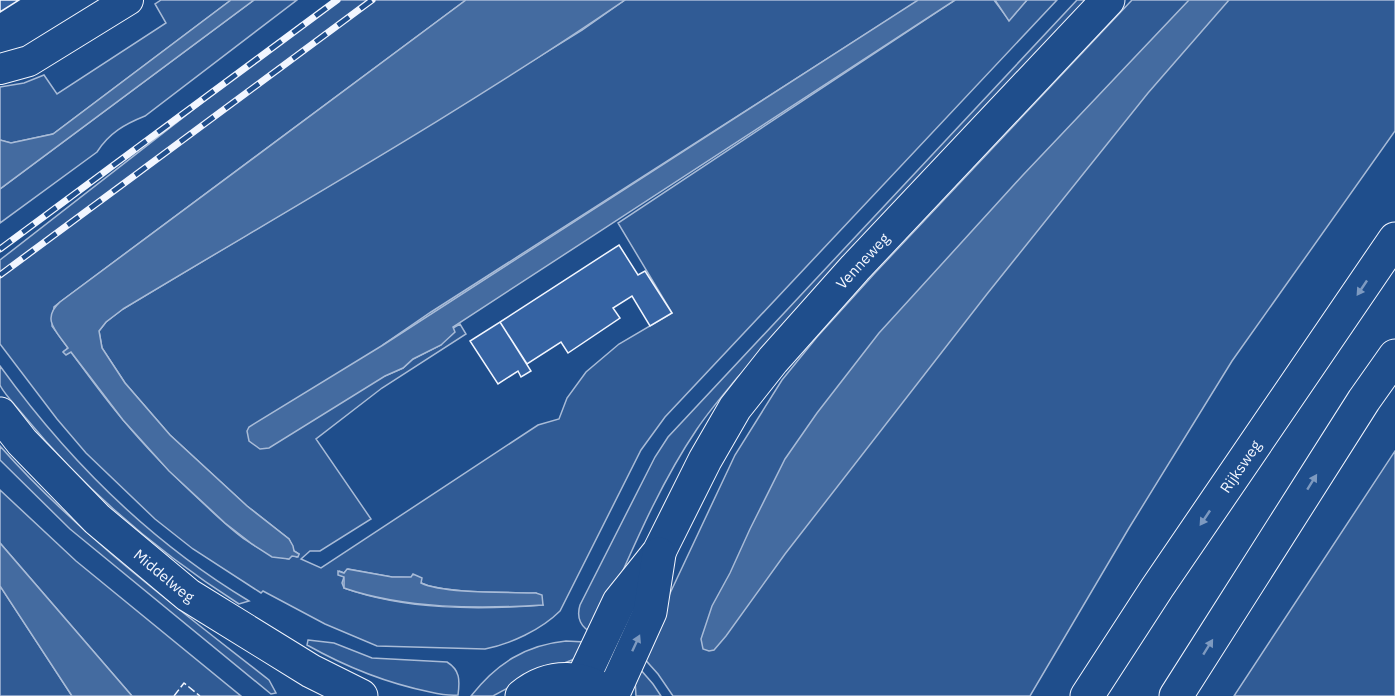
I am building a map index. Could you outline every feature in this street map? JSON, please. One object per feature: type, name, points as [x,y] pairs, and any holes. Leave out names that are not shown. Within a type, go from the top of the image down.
[{"type":"main road","name":"Venneweg","points":[[582,680],[619,602],[659,552],[705,460],[735,408],[773,360],[855,268],[1108,0]]},
{"type":"main road","name":"Rijksweg","points":[[1087,696],[1157,588],[1395,239]]},
{"type":"main road","points":[[1176,696],[1364,400],[1395,356]]},
{"type":"main road","name":"Middelweg","points":[[0,414],[22,442],[97,519],[188,595],[311,671],[361,696]]},
{"type":"main road","name":"Venneweg","points":[[612,696],[650,612],[659,552]]},
{"type":"main road","points":[[522,696],[547,681],[564,679],[582,680],[612,696]]},
{"type":"street","points":[[0,69],[30,61],[128,0]]},
{"type":"shaded area","points":[[161,0],[231,0],[53,134],[11,143],[0,140],[0,87],[24,83],[44,75],[57,94],[166,23],[155,4]]},
{"type":"shaded area","points":[[231,0],[254,0],[0,189],[0,140],[11,143],[53,134]]},
{"type":"shaded area","points":[[254,0],[297,0],[145,116],[118,130],[97,152],[0,223],[0,189]]},
{"type":"shaded area","points":[[334,0],[466,0],[54,307],[52,326],[68,348],[64,351],[71,352],[117,413],[162,463],[232,530],[253,545],[276,556],[289,559],[292,555],[297,557],[299,554],[294,551],[289,539],[247,506],[170,435],[125,383],[102,348],[99,331],[106,322],[123,309],[392,148],[582,30],[625,0],[919,0],[383,345],[385,376],[441,345],[453,328],[460,324],[466,334],[382,388],[316,439],[371,519],[320,551],[310,551],[301,559],[321,568],[538,425],[559,419],[567,398],[586,372],[619,344],[672,313],[618,223],[955,0],[994,0],[1009,20],[1027,0],[1057,0],[665,417],[641,450],[560,611],[535,630],[495,647],[485,649],[377,646],[325,624],[263,591],[261,593],[193,549],[155,519],[86,453],[0,344],[0,260]],"holes":[[[348,569],[392,577],[421,578],[421,583],[445,589],[536,593],[543,605],[468,608],[392,601],[344,588],[342,583],[344,577],[339,571],[344,573]]]},
{"type":"shaded area","points":[[466,0],[625,0],[439,120],[123,309],[106,322],[99,331],[102,348],[125,383],[170,435],[247,506],[289,539],[294,551],[299,554],[298,557],[292,556],[289,559],[272,557],[225,523],[169,471],[123,420],[71,352],[66,355],[63,352],[68,348],[52,325],[54,308]]},
{"type":"shaded area","points":[[918,0],[955,0],[453,327],[455,332],[441,345],[413,359],[403,368],[385,376],[269,448],[260,449],[249,441],[247,431],[249,427],[383,345]]},
{"type":"shaded area","points":[[995,0],[1027,0],[1009,21]]},
{"type":"shaded area","points":[[1077,0],[1089,0],[737,378],[711,409],[682,453],[655,502],[596,631],[593,633],[585,628],[579,618],[580,605],[655,457],[668,437]]},
{"type":"shaded area","points":[[1132,0],[1395,0],[1395,131],[1232,361],[1129,528],[1030,696],[673,696],[641,655],[735,455],[782,380],[874,274]]},
{"type":"shaded area","points":[[1189,0],[1229,0],[1148,93],[987,294],[785,554],[726,636],[714,650],[703,649],[701,639],[712,606],[785,459],[817,413],[879,333],[1023,175]]},
{"type":"shaded area","points":[[0,366],[54,434],[112,496],[177,552],[212,578],[249,601],[239,604],[180,564],[98,495],[48,444],[4,392],[0,385]]},
{"type":"shaded area","points":[[0,446],[95,540],[269,680],[276,693],[271,694],[70,529],[0,460]]},
{"type":"shaded area","points":[[1395,451],[1395,696],[1234,696]]},
{"type":"shaded area","points":[[0,490],[76,561],[241,696],[132,696],[0,543]]},
{"type":"shaded area","points":[[0,543],[132,696],[72,696],[0,586]]},
{"type":"shaded area","points":[[347,569],[392,577],[411,577],[413,574],[422,578],[421,583],[445,589],[536,593],[542,595],[543,605],[468,607],[392,600],[344,588],[344,577],[338,575],[338,571],[344,573]]},
{"type":"shaded area","points":[[0,586],[72,696],[0,696]]},
{"type":"shaded area","points":[[308,640],[334,643],[372,658],[447,662],[458,676],[458,695],[440,694],[414,688],[367,673],[307,645]]},
{"type":"shaded area","points":[[566,641],[585,642],[579,655],[572,660],[528,677],[493,696],[471,696],[491,674],[512,658],[537,647]]},
{"type":"shaded area","points":[[640,669],[661,696],[636,696],[635,679]]},
{"type":"building","points":[[0,0],[19,0],[0,12]]},
{"type":"building","points":[[619,245],[638,275],[645,271],[672,313],[650,326],[632,296],[613,308],[620,318],[568,353],[561,342],[527,364],[500,322]]},
{"type":"building","points":[[500,322],[531,371],[521,377],[518,371],[498,384],[470,341]]},
{"type":"railway","points":[[0,249],[337,0]]},
{"type":"railway","points":[[0,275],[372,0]]},
{"type":"fence","points":[[174,696],[184,683],[200,696]]}]
